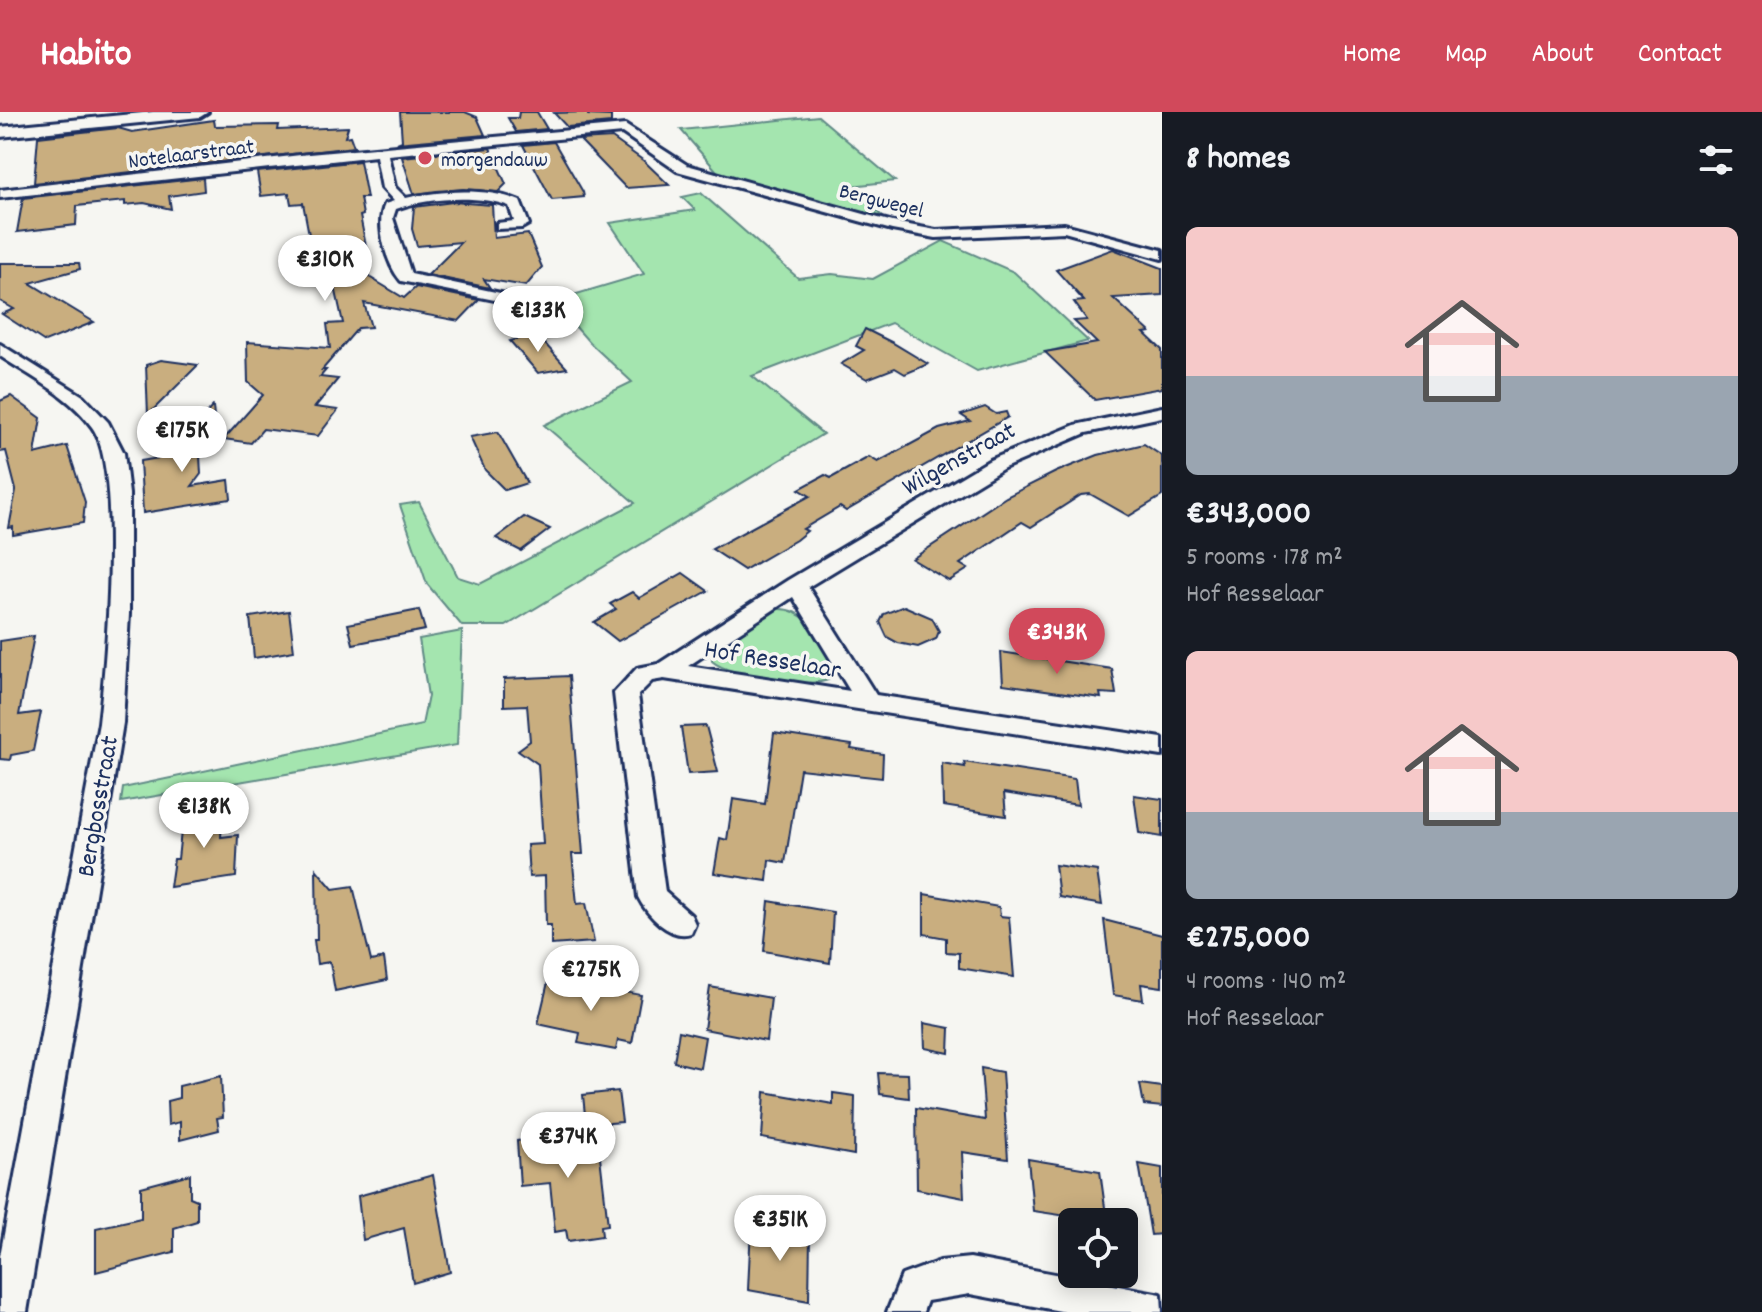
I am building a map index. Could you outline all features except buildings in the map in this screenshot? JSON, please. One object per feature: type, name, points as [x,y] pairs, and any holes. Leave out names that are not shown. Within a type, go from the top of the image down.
[{"type":"street","points":[[0,132],[200,112]]},
{"type":"street","points":[[625,129],[631,120],[631,112]]},
{"type":"street","name":"Notelaarstraat","points":[[0,194],[381,151],[625,129]]},
{"type":"street","name":"Bergwegel","points":[[625,129],[647,147],[682,168],[892,226],[936,234],[1064,228],[1162,255]]},
{"type":"street","points":[[381,151],[389,188],[401,201]]},
{"type":"street","points":[[502,226],[522,224],[515,204],[500,198],[401,201],[390,207],[386,218],[401,275],[510,305],[537,305],[547,317]]},
{"type":"street","name":"Bergbosstraat","points":[[0,349],[70,397],[98,423],[110,441],[118,471],[117,634],[111,722],[26,1195],[9,1312]]},
{"type":"street","name":"Wilgenstraat","points":[[664,671],[796,585],[1022,452],[1081,429],[1162,412]]},
{"type":"street","points":[[796,585],[870,704]]},
{"type":"street","points":[[664,671],[645,674],[626,693],[652,897],[681,924]]},
{"type":"street","name":"Hof Resselaar","points":[[664,671],[1162,747]]},
{"type":"street","points":[[905,1312],[915,1288],[940,1279],[970,1276],[1161,1312]]},
{"type":"green space","points":[[818,116],[895,181],[851,186],[889,223],[722,177],[681,130]]},
{"type":"green space","points":[[701,193],[798,278],[832,274],[873,279],[943,241],[1014,272],[1088,341],[977,371],[891,323],[752,376],[823,434],[506,626],[462,626],[427,584],[400,505],[419,502],[458,577],[480,584],[635,503],[544,425],[632,382],[589,342],[553,301],[644,274],[610,223],[695,210],[682,197]]},
{"type":"green space","points":[[777,609],[798,614],[813,628],[834,666],[830,679],[805,683],[770,680],[734,672],[712,661],[712,651],[716,645]]},
{"type":"green space","points":[[462,631],[457,745],[121,802],[123,788],[422,725],[428,696],[419,639]]},
{"type":"place","name":"morgendauw","points":[[425,158]]}]
